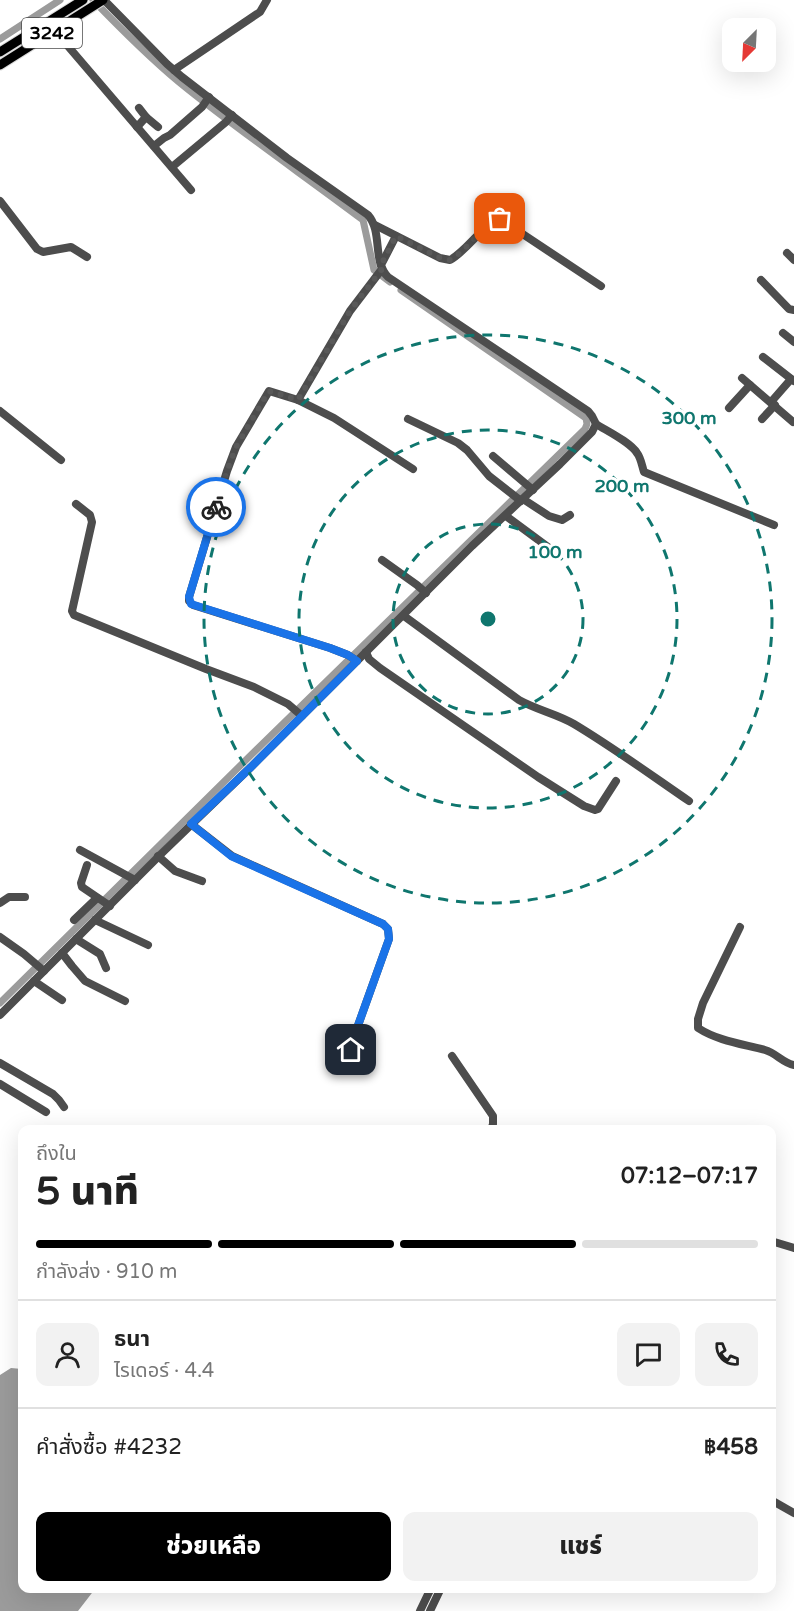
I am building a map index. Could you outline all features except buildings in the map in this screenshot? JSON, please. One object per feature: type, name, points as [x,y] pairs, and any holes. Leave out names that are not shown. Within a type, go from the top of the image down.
[{"type":"main road","name":"3242","points":[[0,52],[83,0]]},
{"type":"main road","name":"3242","points":[[0,65],[103,0]]},
{"type":"street","points":[[103,0],[206,102],[358,207],[375,225],[440,258],[450,260],[463,252],[491,223],[500,219],[601,286]]},
{"type":"street","points":[[174,70],[260,12],[267,0]]},
{"type":"street","points":[[55,31],[191,190]]},
{"type":"street","points":[[154,146],[170,135],[206,102]]},
{"type":"street","points":[[139,108],[158,127]]},
{"type":"street","points":[[137,127],[146,117]]},
{"type":"street","points":[[172,167],[230,119]]},
{"type":"street","points":[[0,201],[41,251],[71,247],[87,257]]},
{"type":"street","points":[[375,225],[379,271]]},
{"type":"street","points":[[298,400],[350,311],[379,271],[396,236]]},
{"type":"street","points":[[787,253],[794,260]]},
{"type":"street","points":[[379,271],[588,411],[596,424],[637,452],[644,472],[774,525]]},
{"type":"street","points":[[761,280],[789,309],[794,310]]},
{"type":"street","points":[[783,333],[794,342]]},
{"type":"street","points":[[762,418],[793,380],[763,357]]},
{"type":"street","points":[[742,378],[794,422]]},
{"type":"street","points":[[729,408],[750,385]]},
{"type":"street","points":[[353,658],[330,648],[193,605],[189,601],[227,471],[240,439],[269,391],[298,400],[334,418],[413,469]]},
{"type":"street","points":[[0,411],[62,460]]},
{"type":"street","points":[[408,419],[458,443],[489,476],[519,499],[555,518],[562,520],[570,515]]},
{"type":"street","points":[[0,1015],[34,981],[40,968],[62,953],[353,658],[366,652],[404,616],[422,590],[506,516],[519,499],[533,490],[592,432],[596,424]]},
{"type":"street","points":[[493,456],[533,490]]},
{"type":"street","points":[[76,504],[90,515],[92,522],[72,611],[74,615],[254,687],[288,704],[298,713]]},
{"type":"street","points":[[506,516],[552,550]]},
{"type":"street","points":[[382,560],[422,590]]},
{"type":"street","points":[[404,616],[519,700],[572,723],[631,760],[689,801]]},
{"type":"street","points":[[366,652],[380,668],[584,806],[598,809],[616,781]]},
{"type":"street","points":[[191,824],[231,856],[383,924],[388,929],[389,939],[351,1045],[351,1050],[362,1067]]},
{"type":"street","points":[[80,850],[135,880]]},
{"type":"street","points":[[158,856],[175,871],[202,881]]},
{"type":"street","points":[[87,866],[81,883],[87,891],[110,906]]},
{"type":"street","points":[[0,903],[9,897],[24,897]]},
{"type":"street","points":[[74,920],[97,898]]},
{"type":"street","points":[[95,920],[148,945]]},
{"type":"street","points":[[740,927],[703,1003],[698,1028],[705,1033],[766,1050],[788,1064],[794,1065]]},
{"type":"street","points":[[0,937],[40,968]]},
{"type":"street","points":[[76,939],[100,954],[106,968]]},
{"type":"street","points":[[62,953],[85,981],[125,1001]]},
{"type":"street","points":[[34,981],[62,1000]]},
{"type":"street","points":[[452,1056],[493,1116],[493,1125]]},
{"type":"street","points":[[0,1063],[52,1094],[64,1107]]},
{"type":"street","points":[[0,1084],[46,1112]]},
{"type":"street","points":[[776,1243],[794,1248]]},
{"type":"street","points":[[776,1503],[794,1513]]},
{"type":"street","points":[[420,1611],[429,1593]]},
{"type":"street","points":[[430,1611],[439,1593]]},
{"type":"shaded area","points":[[11,1368],[18,1369],[18,1593],[92,1593],[78,1611],[0,1611],[0,1375]]},
{"type":"waterway","points":[[0,39],[60,0]]},
{"type":"waterway","points":[[93,0],[179,82],[363,220],[374,270],[390,282]]},
{"type":"waterway","points":[[0,1003],[585,429],[586,418],[401,290]]},
{"type":"way so far","points":[[216,507],[236,447],[267,394],[269,391],[298,400],[350,311],[382,269],[381,265],[396,236],[440,258],[450,260],[463,252],[491,223],[500,219]]},
{"type":"route","points":[[216,507],[189,597],[191,604],[330,648],[357,661],[191,824],[231,856],[383,924],[388,929],[389,939],[351,1050]]}]
